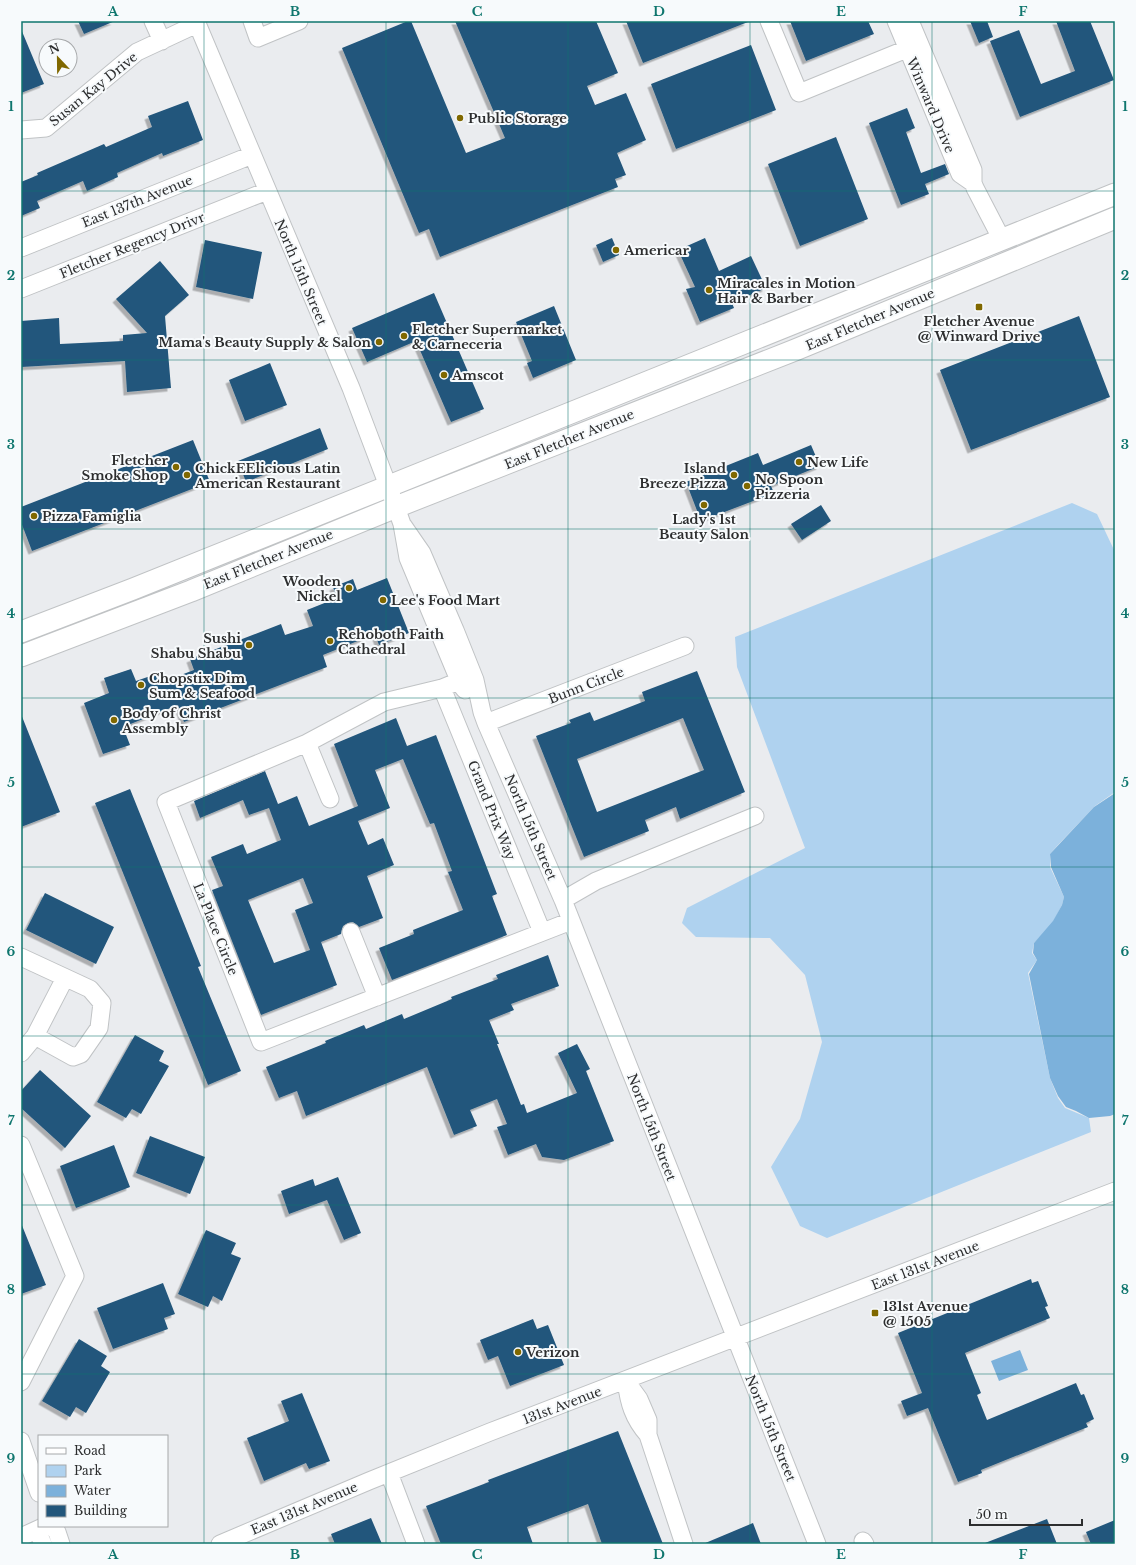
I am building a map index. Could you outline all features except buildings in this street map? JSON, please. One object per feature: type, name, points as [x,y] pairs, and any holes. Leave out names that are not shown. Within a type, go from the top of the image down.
[{"type":"main road","name":"East Fletcher Avenue","points":[[21,632],[676,372],[1115,194]]},
{"type":"main road","name":"East Fletcher Avenue","points":[[21,656],[191,591],[399,516],[684,393],[795,350],[1115,218]]},
{"type":"main road","points":[[1002,240],[1023,255]]},
{"type":"main road","points":[[787,327],[795,350]]},
{"type":"main road","points":[[676,372],[684,393]]},
{"type":"street","points":[[154,21],[162,41]]},
{"type":"street","points":[[252,21],[258,38],[299,21]]},
{"type":"street","points":[[769,21],[799,93],[913,46]]},
{"type":"street","name":"Winward Drive","points":[[896,21],[913,46],[973,170],[976,190],[1002,240]]},
{"type":"street","name":"Winward Drive","points":[[910,21],[913,46]]},
{"type":"street","name":"Susan Kay Drive","points":[[21,130],[46,128],[137,52],[162,41],[197,22]]},
{"type":"street","name":"North 15th Street","points":[[197,22],[267,192],[351,388],[399,516],[408,558],[459,681],[484,718]]},
{"type":"street","name":"East 137th Avenue","points":[[21,248],[252,155]]},
{"type":"street","name":"Fletcher Regency Drivr","points":[[21,289],[267,192]]},
{"type":"street","name":"North 15th Street","points":[[399,516],[422,553],[475,680],[484,718],[571,921],[817,1544]]},
{"type":"street","name":"Bunn Circle","points":[[484,718],[685,646]]},
{"type":"street","name":"La Place Circle","points":[[459,681],[442,688],[384,702],[307,743],[166,802],[260,1042],[571,921]]},
{"type":"street","name":"Grand Prix Way","points":[[442,688],[542,932]]},
{"type":"street","points":[[307,743],[330,799]]},
{"type":"street","points":[[562,900],[596,881],[755,816]]},
{"type":"street","points":[[351,932],[377,997]]},
{"type":"street","points":[[21,957],[90,989],[102,1003],[99,1028],[81,1054],[73,1056],[35,1036]]},
{"type":"street","points":[[21,1053],[35,1036],[65,978]]},
{"type":"street","points":[[21,1145],[75,1276],[21,1382]]},
{"type":"street","name":"East 131st Avenue","points":[[735,1338],[1115,1191]]},
{"type":"street","name":"131st Avenue","points":[[389,1473],[735,1338]]},
{"type":"street","points":[[626,1381],[639,1399],[648,1420],[648,1435],[684,1544]]},
{"type":"street","points":[[21,1441],[38,1490]]},
{"type":"street","points":[[389,1473],[416,1544]]},
{"type":"street","name":"East 131st Avenue","points":[[220,1544],[389,1473]]},
{"type":"street","points":[[21,1537],[44,1531],[57,1532],[61,1544]]},
{"type":"green space","points":[[1072,503],[1097,514],[1115,552],[1115,792],[1095,806],[1050,854],[1050,867],[1064,897],[1062,905],[1052,924],[1034,943],[1032,953],[1037,960],[1028,973],[1050,1078],[1058,1098],[1065,1108],[1089,1118],[1091,1132],[827,1238],[800,1226],[771,1167],[800,1119],[822,1042],[805,975],[770,938],[696,937],[682,923],[687,908],[805,848],[737,667],[735,637]]},
{"type":"water","points":[[1115,793],[1115,1114],[1110,1116],[1089,1118],[1066,1107],[1058,1096],[1050,1078],[1029,974],[1037,960],[1033,953],[1034,943],[1053,921],[1062,905],[1064,897],[1051,867],[1050,854],[1094,807]]},
{"type":"water","points":[[1020,1350],[1028,1370],[999,1381],[991,1361]]},
{"type":"place","name":"Public Storage","points":[[460,118]]},
{"type":"place","name":"Americar","points":[[616,250]]},
{"type":"place","name":"Miracales in Motion Hair & Barber","points":[[709,290]]},
{"type":"place","name":"Fletcher Avenue @ Winward Drive","points":[[979,307]]},
{"type":"place","name":"Fletcher Supermarket & Carneceria","points":[[404,336]]},
{"type":"place","name":"Mama's Beauty Supply & Salon","points":[[379,342]]},
{"type":"place","name":"Amscot","points":[[444,375]]},
{"type":"place","name":"New Life","points":[[799,462]]},
{"type":"place","name":"Fletcher Smoke Shop","points":[[176,467]]},
{"type":"place","name":"ChickEElicious Latin American Restaurant","points":[[187,475]]},
{"type":"place","name":"Island Breeze Pizza","points":[[734,475]]},
{"type":"place","name":"No Spoon Pizzeria","points":[[747,486]]},
{"type":"place","name":"Lady's 1st Beauty Salon","points":[[704,505]]},
{"type":"place","name":"Pizza Famiglia","points":[[34,516]]},
{"type":"place","name":"Wooden Nickel","points":[[349,588]]},
{"type":"place","name":"Lee's Food Mart","points":[[383,600]]},
{"type":"place","name":"Rehoboth Faith Cathedral","points":[[330,641]]},
{"type":"place","name":"Sushi Shabu Shabu","points":[[249,645]]},
{"type":"place","name":"Chopstix Dim Sum & Seafood","points":[[141,685]]},
{"type":"place","name":"Body of Christ Assembly","points":[[114,720]]},
{"type":"place","name":"131st Avenue @ 1505","points":[[875,1313]]},
{"type":"place","name":"Verizon","points":[[518,1352]]}]
